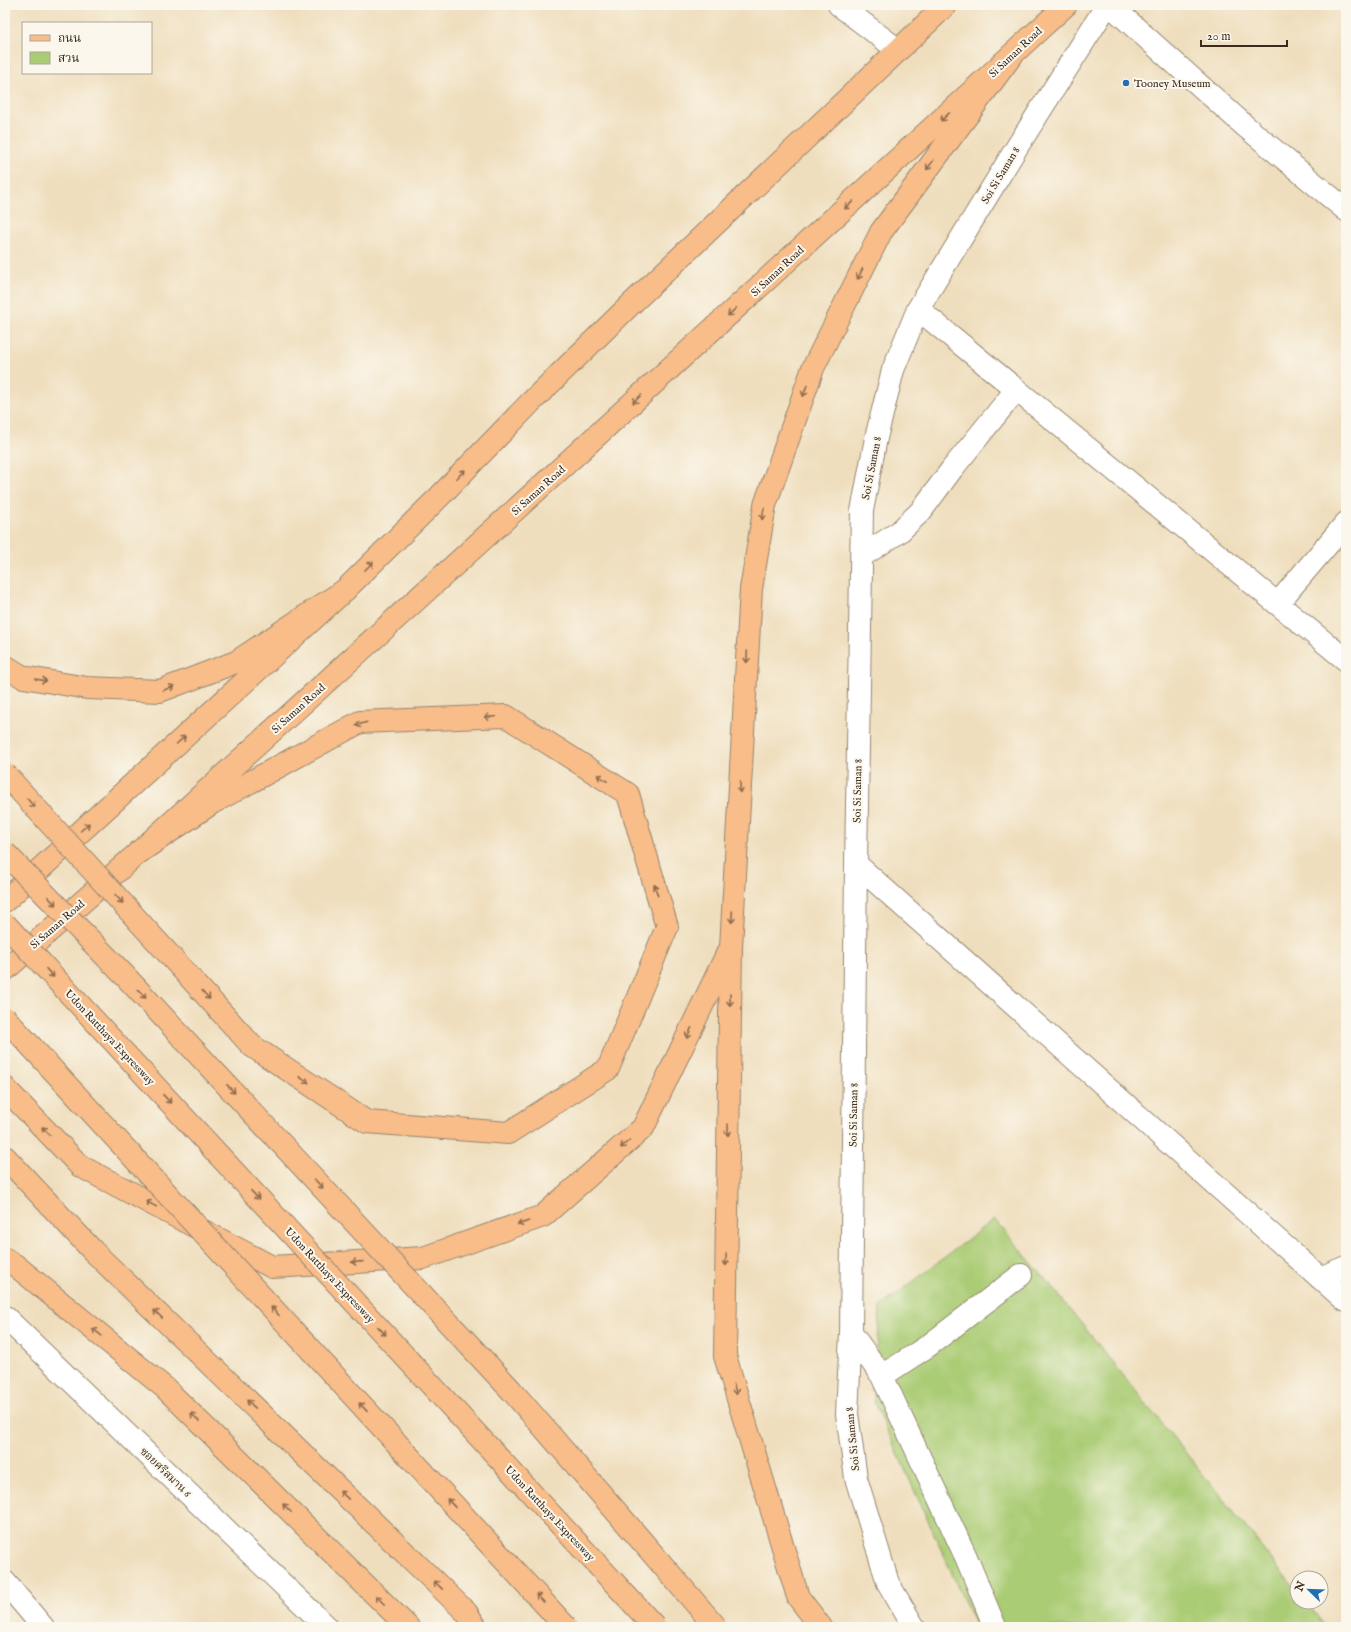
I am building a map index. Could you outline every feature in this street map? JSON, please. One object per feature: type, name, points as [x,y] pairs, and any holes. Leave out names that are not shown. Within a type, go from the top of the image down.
[{"type":"main road","points":[[5,901],[345,590],[440,497],[531,402],[628,307],[946,5]]},
{"type":"main road","name":"Si Saman Road","points":[[7,964],[138,853],[553,476],[1066,5]]},
{"type":"main road","points":[[821,1627],[798,1597],[725,1356],[731,947],[751,589],[765,505],[813,368],[881,232],[1012,55]]},
{"type":"main road","points":[[5,666],[23,677],[86,688],[160,691],[236,662],[345,590]]},
{"type":"main road","points":[[5,774],[252,1046],[367,1122],[508,1133],[608,1069],[667,927],[628,794],[506,716],[360,722],[212,803],[138,853]]},
{"type":"main road","points":[[5,853],[136,988],[512,1391],[716,1627]]},
{"type":"main road","name":"Udon Ratthaya Expressway","points":[[5,924],[655,1627]]},
{"type":"main road","points":[[5,1088],[80,1166],[272,1267],[423,1258],[543,1216],[643,1128],[731,947]]},
{"type":"main road","points":[[5,1018],[566,1627]]},
{"type":"main road","points":[[5,1157],[93,1251],[471,1620]]},
{"type":"main road","points":[[5,1259],[15,1265],[165,1388],[408,1627]]},
{"type":"street","points":[[839,5],[898,50]]},
{"type":"street","points":[[1108,5],[1245,126],[1346,210]]},
{"type":"street","name":"Soi Si Saman 8","points":[[914,1627],[888,1583],[856,1478],[847,1414],[851,1333],[856,864],[862,511],[876,438],[892,370],[918,309],[1017,147],[1108,5]]},
{"type":"street","points":[[918,309],[1346,660]]},
{"type":"street","points":[[862,556],[900,532],[921,511],[952,469],[1016,390]]},
{"type":"street","points":[[1278,603],[1346,523]]},
{"type":"street","points":[[856,864],[1346,1301]]},
{"type":"street","points":[[1320,1278],[1346,1267]]},
{"type":"street","points":[[882,1376],[928,1346],[1021,1275]]},
{"type":"street","name":"ซอยศรีสมาน 6","points":[[5,1317],[327,1627]]},
{"type":"street","points":[[851,1333],[882,1376],[966,1557],[995,1627]]},
{"type":"street","points":[[5,1582],[43,1627]]},
{"type":"green space","points":[[994,1219],[1052,1287],[1289,1581],[1289,1610],[1312,1610],[1326,1627],[976,1627],[874,1401],[880,1307]]},
{"type":"place","name":"Tooney Museum","points":[[1126,83]]}]
